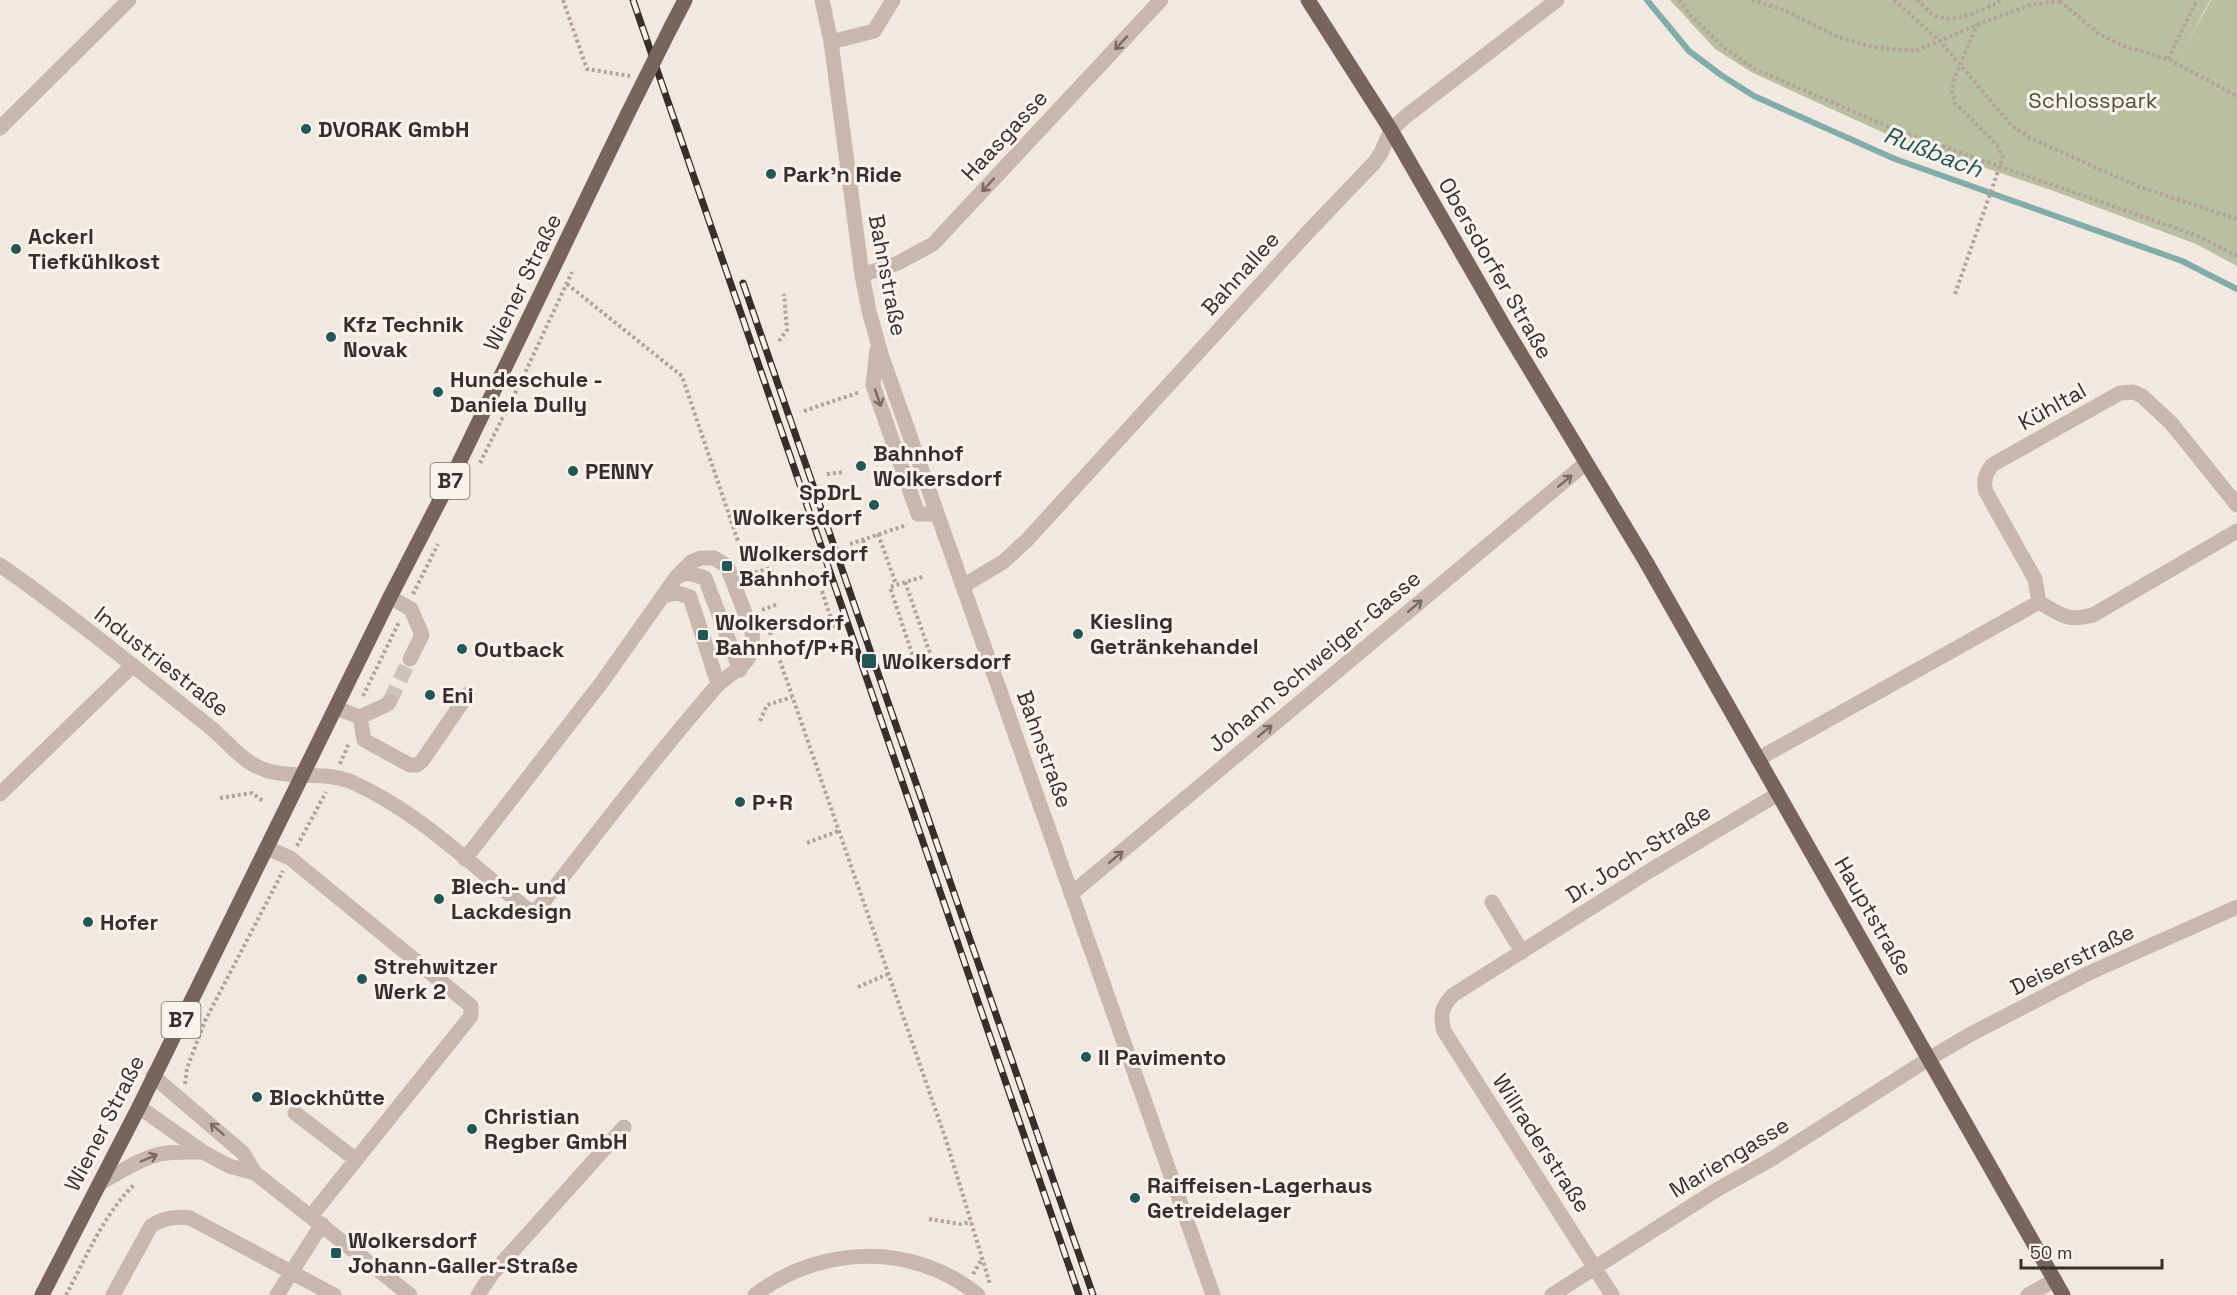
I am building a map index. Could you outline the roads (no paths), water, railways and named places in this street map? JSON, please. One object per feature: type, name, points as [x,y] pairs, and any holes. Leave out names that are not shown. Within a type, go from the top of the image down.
[{"type":"main road","name":"Wiener Straße","points":[[42,1295],[139,1107],[390,597],[461,459],[685,0]]},
{"type":"main road","name":"Obersdorfer Straße","points":[[1308,0],[1391,130],[1445,227],[1645,560]]},
{"type":"main road","name":"Hauptstraße","points":[[1645,560],[2064,1295]]},
{"type":"street","points":[[0,128],[129,0]]},
{"type":"street","name":"Bahnstraße","points":[[822,0],[831,42],[868,311],[937,513],[1214,1295]]},
{"type":"street","points":[[831,42],[874,31],[893,0]]},
{"type":"street","name":"Haasgasse","points":[[862,275],[898,263],[933,244],[1161,0]]},
{"type":"street","name":"Bahnallee","points":[[963,586],[1003,562],[1027,540],[1374,163],[1391,130],[1557,0]]},
{"type":"street","points":[[877,340],[873,385],[899,460],[918,514],[937,513]]},
{"type":"street","name":"Kühltal","points":[[2039,602],[2035,579],[1986,492],[1983,483],[1986,473],[1992,465],[2120,393],[2133,392],[2142,396],[2170,423],[2237,505]]},
{"type":"street","points":[[899,460],[916,453]]},
{"type":"street","name":"Johann Schweiger-Gasse","points":[[1071,894],[1586,463]]},
{"type":"street","points":[[1758,759],[2039,602],[2061,615],[2078,619],[2093,615],[2237,531]]},
{"type":"street","points":[[303,777],[333,776],[356,784],[406,813],[534,914],[657,755],[718,684],[740,670],[750,654],[753,644],[752,632],[727,566],[714,558],[701,558],[691,562],[677,576],[602,681],[465,859]]},
{"type":"street","name":"Industriestraße","points":[[0,565],[208,725],[248,762],[264,771],[303,777]]},
{"type":"street","points":[[677,576],[689,573],[699,574],[705,578],[740,670]]},
{"type":"street","points":[[663,596],[677,593],[690,597],[718,684]]},
{"type":"street","points":[[390,597],[411,609],[422,635],[410,658]]},
{"type":"street","points":[[0,794],[132,666]]},
{"type":"street","points":[[360,717],[364,740],[410,765],[417,765],[468,694]]},
{"type":"street","points":[[336,708],[360,717],[390,701]]},
{"type":"street","name":"Dr. Joch-Straße","points":[[1441,1012],[1445,1003],[1453,995],[1651,870],[1778,794]]},
{"type":"street","points":[[267,848],[290,858],[471,1006],[471,1016],[355,1159],[316,1220],[277,1295]]},
{"type":"street","points":[[1492,902],[1522,952]]},
{"type":"street","name":"Deiserstraße","points":[[1930,1058],[1971,1034],[2089,973],[2237,907]]},
{"type":"street","name":"Willraderstraße","points":[[1441,1012],[1444,1031],[1612,1295]]},
{"type":"street","name":"Mariengasse","points":[[1552,1295],[1930,1058]]},
{"type":"street","points":[[153,1076],[243,1153],[255,1173],[410,1295]]},
{"type":"street","points":[[139,1107],[203,1152],[229,1166],[255,1173]]},
{"type":"street","points":[[295,1113],[355,1159]]},
{"type":"street","points":[[478,1295],[492,1274],[624,1127]]},
{"type":"street","points":[[100,1183],[158,1154],[203,1152]]},
{"type":"street","points":[[113,1295],[151,1226],[160,1220],[170,1218],[190,1218],[334,1295]]},
{"type":"street","points":[[755,1295],[771,1283],[813,1263],[858,1257],[881,1257],[915,1263],[985,1291]]},
{"type":"street","points":[[2028,1295],[2055,1280]]},
{"type":"waterway","name":"Rußbach","points":[[1647,0],[1689,51],[1754,96],[1895,159],[2182,261],[2237,289]]},
{"type":"tunnel","points":[[390,701],[410,659]]},
{"type":"railway","points":[[633,0],[1079,1295]]},
{"type":"railway","points":[[743,283],[1093,1295]]},
{"type":"place","name":"DVORAK GmbH","points":[[306,129]]},
{"type":"place","name":"Park'n Ride","points":[[771,174]]},
{"type":"place","name":"Ackerl Tiefkühlkost","points":[[16,249]]},
{"type":"place","name":"Kfz Technik Novak","points":[[331,337]]},
{"type":"place","name":"Hundeschule - Daniela Dully","points":[[438,392]]},
{"type":"place","name":"Bahnhof Wolkersdorf","points":[[861,466]]},
{"type":"place","name":"PENNY","points":[[573,471]]},
{"type":"place","name":"SpDrL Wolkersdorf","points":[[874,505]]},
{"type":"place","name":"Wolkersdorf Bahnhof","points":[[727,566]]},
{"type":"place","name":"Kiesling Getränkehandel","points":[[1078,634]]},
{"type":"place","name":"Wolkersdorf Bahnhof/P+R","points":[[703,635]]},
{"type":"place","name":"Outback","points":[[462,649]]},
{"type":"place","name":"Wolkersdorf","points":[[869,661]]},
{"type":"place","name":"Eni","points":[[430,695]]},
{"type":"place","name":"P+R","points":[[740,802]]},
{"type":"place","name":"Blech- und Lackdesign","points":[[439,899]]},
{"type":"place","name":"Hofer","points":[[88,922]]},
{"type":"place","name":"Strehwitzer Werk 2","points":[[362,979]]},
{"type":"place","name":"Il Pavimento","points":[[1086,1057]]},
{"type":"place","name":"Blockhütte","points":[[257,1097]]},
{"type":"place","name":"Christian Regber GmbH","points":[[472,1129]]},
{"type":"place","name":"Raiffeisen-Lagerhaus Getreidelager","points":[[1135,1198]]},
{"type":"place","name":"Wolkersdorf Johann-Galler-Straße","points":[[336,1253]]},
{"type":"park label","name":"Schlosspark","points":[[2093,100]]}]
